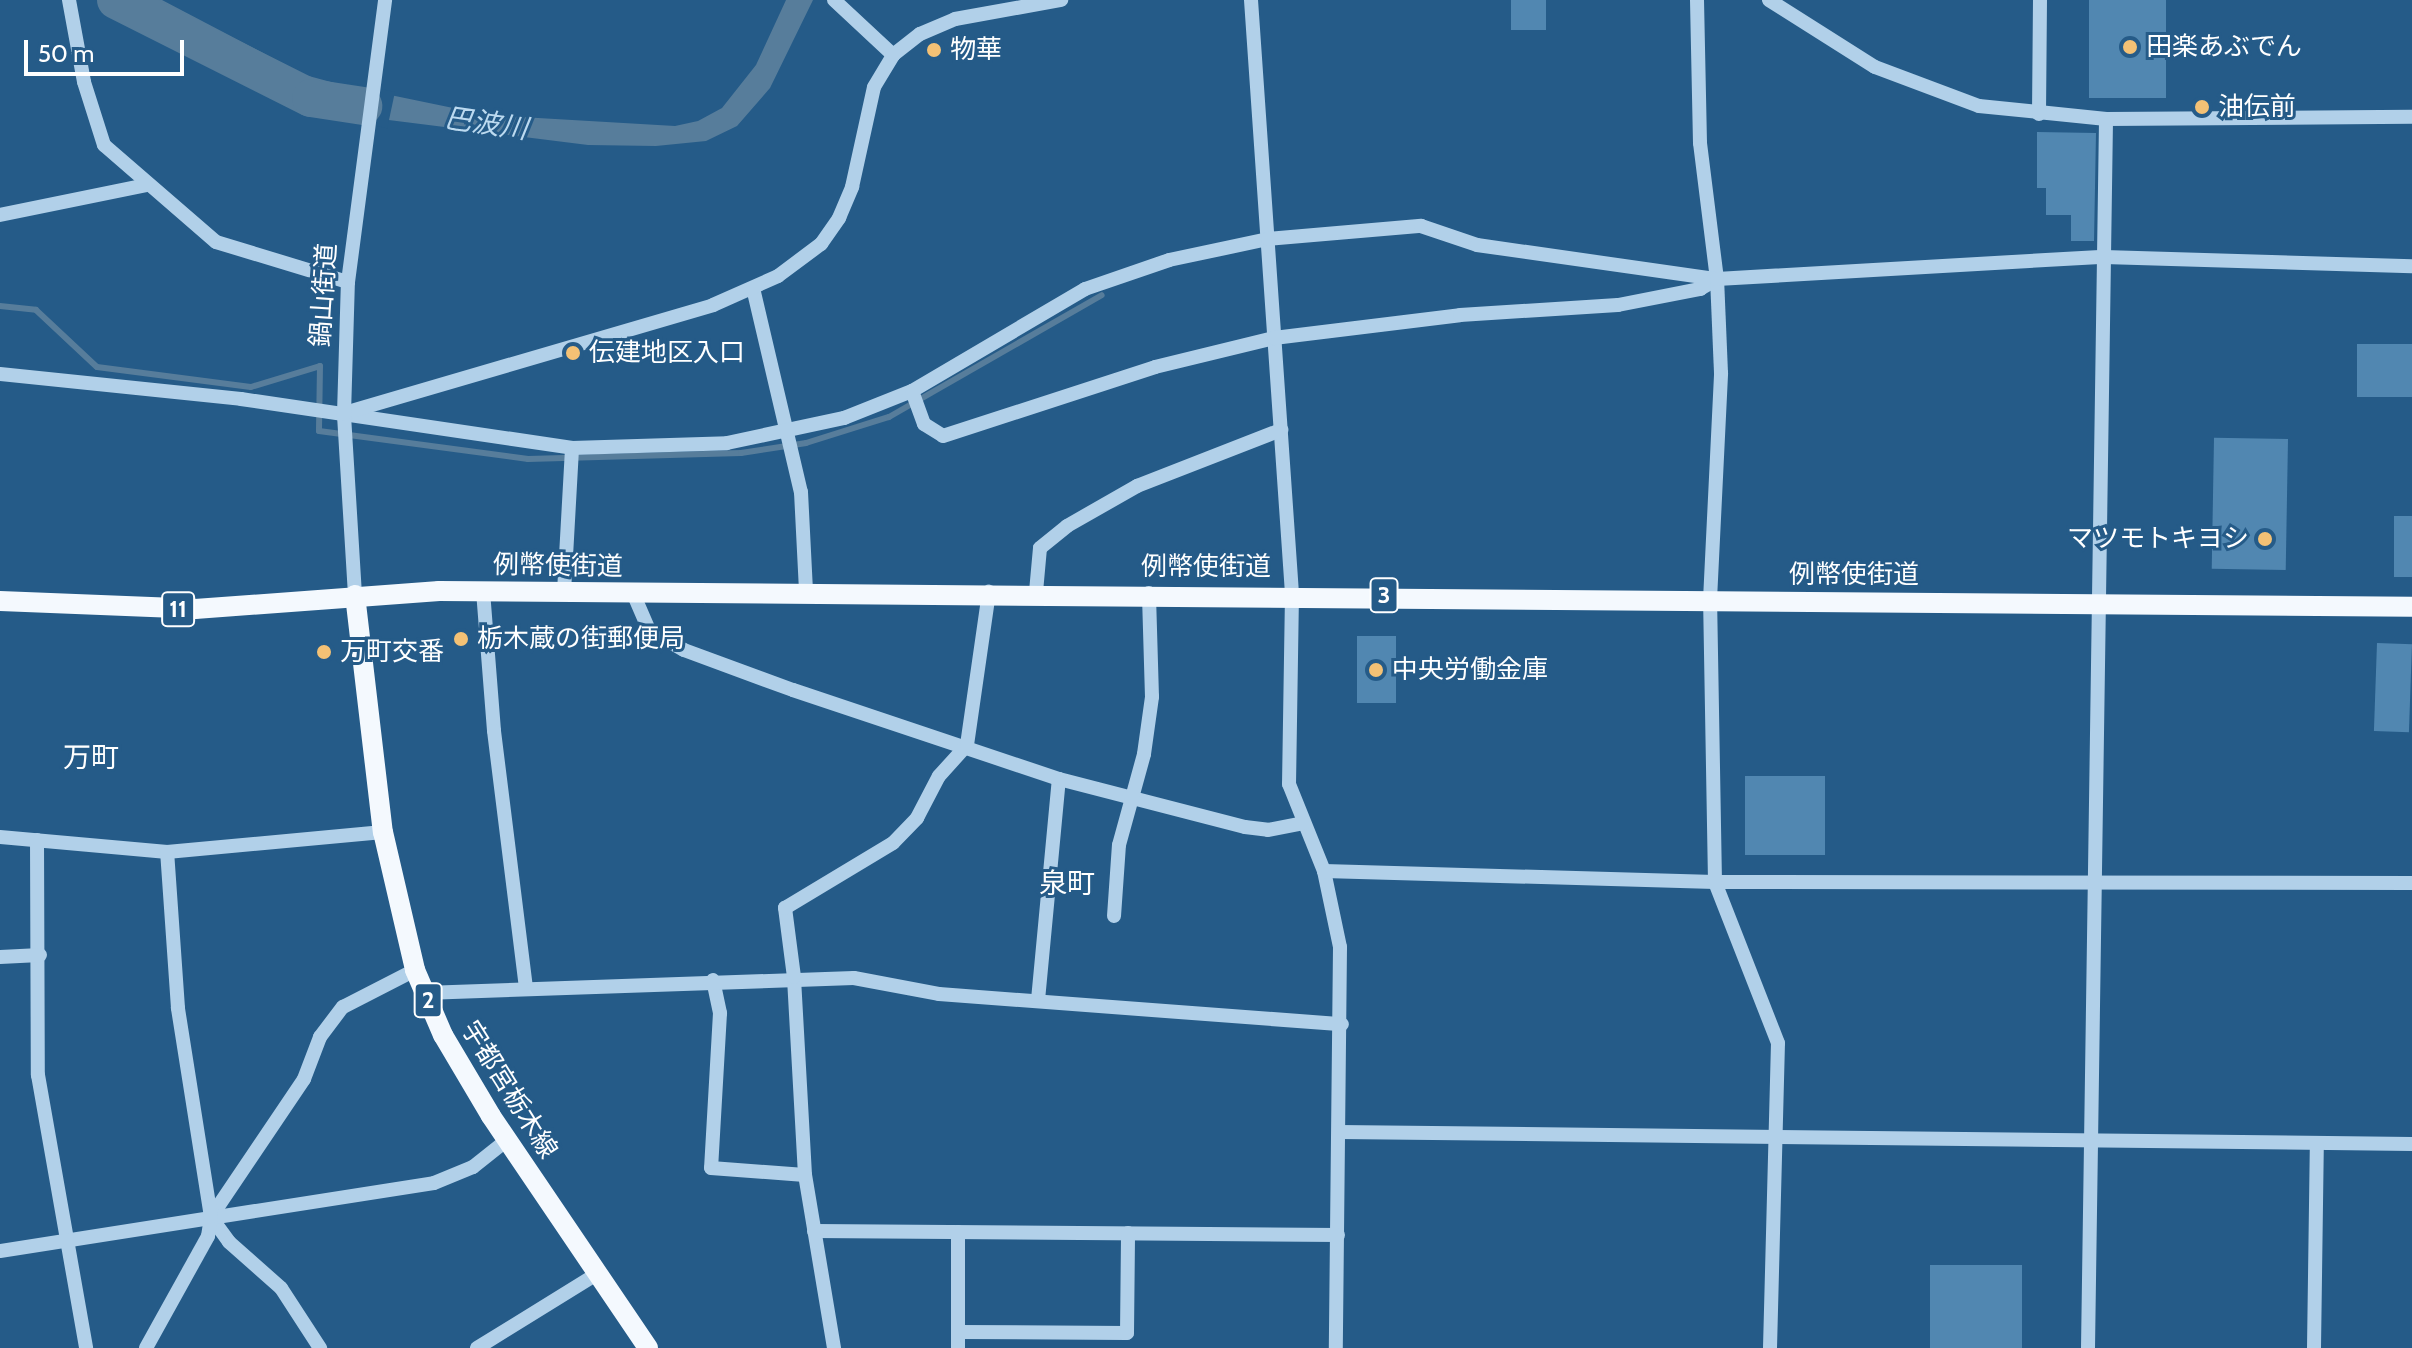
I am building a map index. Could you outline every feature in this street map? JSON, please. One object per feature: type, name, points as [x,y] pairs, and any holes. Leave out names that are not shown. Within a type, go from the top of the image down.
[{"type":"main road","name":"例幣使街道","points":[[0,601],[195,609],[355,595],[483,591],[1036,592],[2412,607]]},
{"type":"main road","name":"宇都宮栃木線","points":[[355,595],[383,832],[415,970],[443,1035],[507,1140],[648,1348]]},
{"type":"street","points":[[69,0],[70,24],[104,145],[146,185],[232,251],[348,282]]},
{"type":"street","name":"鍋山街道","points":[[355,595],[344,414],[348,282],[365,126],[385,0]]},
{"type":"street","points":[[344,414],[700,309],[753,288],[803,261],[839,218],[852,187],[874,87],[893,55],[920,34],[955,19],[1061,0]]},
{"type":"street","points":[[1251,0],[1292,594],[1289,784],[1324,871],[1340,947],[1342,1024],[1336,1348]]},
{"type":"street","points":[[1697,0],[1700,143],[1717,279],[1721,373],[1710,600],[1715,882],[1778,1043],[1770,1348]]},
{"type":"street","points":[[1769,0],[1875,67],[1932,91],[1979,106],[2106,119],[2412,117]]},
{"type":"street","points":[[2039,114],[2040,0]]},
{"type":"street","points":[[840,3],[893,55]]},
{"type":"street","points":[[2088,1348],[2106,119]]},
{"type":"street","points":[[0,215],[146,185]]},
{"type":"street","points":[[0,374],[344,414],[572,448],[727,443],[787,432],[912,391],[1085,289],[1169,260],[1268,239],[1421,226],[1477,245],[1717,279],[2104,257],[2412,266]]},
{"type":"street","points":[[912,391],[924,424],[943,436],[1155,367],[1274,338],[1460,315],[1618,305],[1700,289],[1717,279]]},
{"type":"street","points":[[753,288],[801,492],[806,592]]},
{"type":"street","points":[[1036,592],[1040,548],[1067,526],[1137,486],[1281,430]]},
{"type":"street","points":[[564,592],[572,448]]},
{"type":"street","points":[[483,591],[499,777],[526,988]]},
{"type":"street","points":[[834,1348],[805,1175],[794,977],[785,908],[893,843],[917,818],[939,776],[967,745],[989,592]]},
{"type":"street","points":[[633,593],[649,630],[684,650],[1059,779],[1245,827],[1268,830],[1303,823]]},
{"type":"street","points":[[1114,916],[1119,845],[1132,798],[1152,697],[1149,593]]},
{"type":"street","points":[[1038,1000],[1059,779]]},
{"type":"street","points":[[0,837],[167,852],[383,832]]},
{"type":"street","points":[[37,840],[40,955],[38,1075],[86,1348]]},
{"type":"street","points":[[146,1348],[208,1236],[211,1217],[178,1008],[167,852]]},
{"type":"street","points":[[1324,871],[1715,882],[2412,883]]},
{"type":"street","points":[[0,957],[40,955]]},
{"type":"street","points":[[211,1217],[304,1079],[320,1037],[343,1007],[415,970]]},
{"type":"street","points":[[424,993],[794,977],[854,978],[939,994],[1342,1024]]},
{"type":"street","points":[[713,980],[720,1013],[711,1168],[805,1175]]},
{"type":"street","points":[[1339,1132],[1776,1141],[2412,1144]]},
{"type":"street","points":[[0,1251],[434,1183],[473,1167],[507,1140]]},
{"type":"street","points":[[2314,1348],[2317,1144]]},
{"type":"street","points":[[211,1217],[229,1242],[281,1288],[320,1348]]},
{"type":"street","points":[[814,1231],[1338,1235]]},
{"type":"street","points":[[958,1232],[958,1348]]},
{"type":"street","points":[[958,1332],[1127,1333],[1128,1233]]},
{"type":"street","points":[[477,1348],[597,1274]]},
{"type":"water","points":[[113,0],[162,0],[305,75],[342,85],[487,115],[675,126],[698,121],[722,108],[756,65],[786,0],[813,0],[770,88],[737,126],[706,141],[656,146],[588,145],[333,113],[311,97]]},
{"type":"pier","points":[[348,82],[395,92],[387,128],[340,118]]},
{"type":"building","points":[[1511,0],[1546,0],[1546,30],[1511,30]]},
{"type":"building","name":"田楽あぶでん","points":[[2089,0],[2166,0],[2166,98],[2089,98]]},
{"type":"building","points":[[2037,132],[2096,133],[2094,241],[2071,241],[2071,215],[2046,215],[2046,188],[2037,188]]},
{"type":"building","points":[[2357,344],[2412,344],[2412,397],[2357,397]]},
{"type":"building","points":[[2214,438],[2288,439],[2286,570],[2212,569]]},
{"type":"building","points":[[2394,516],[2412,516],[2412,577],[2394,577]]},
{"type":"building","name":"中央労働金庫","points":[[1357,636],[1396,636],[1396,703],[1357,703]]},
{"type":"building","points":[[2377,643],[2412,644],[2409,732],[2374,731]]},
{"type":"building","points":[[1745,776],[1825,776],[1825,855],[1745,855]]},
{"type":"building","points":[[1930,1265],[2022,1265],[2022,1348],[1930,1348]]},
{"type":"waterway","name":"巴波川","points":[[116,0],[311,98],[363,106]]},
{"type":"waterway","points":[[0,306],[36,310],[97,367],[251,387],[320,366],[319,431],[528,459],[741,453],[806,443],[889,417],[1102,295]]},
{"type":"place","name":"田楽あぶでん","points":[[2130,47]]},
{"type":"place","name":"物華","points":[[934,50]]},
{"type":"place","name":"油伝前","points":[[2202,107]]},
{"type":"place","name":"伝建地区入口","points":[[573,353]]},
{"type":"place","name":"マツモトキヨシ","points":[[2265,539]]},
{"type":"place","name":"栃木蔵の街郵便局","points":[[461,639]]},
{"type":"place","name":"万町交番","points":[[324,652]]},
{"type":"place","name":"中央労働金庫","points":[[1376,670]]},
{"type":"district","name":"万町","points":[[91,757]]},
{"type":"district","name":"泉町","points":[[1067,883]]}]
